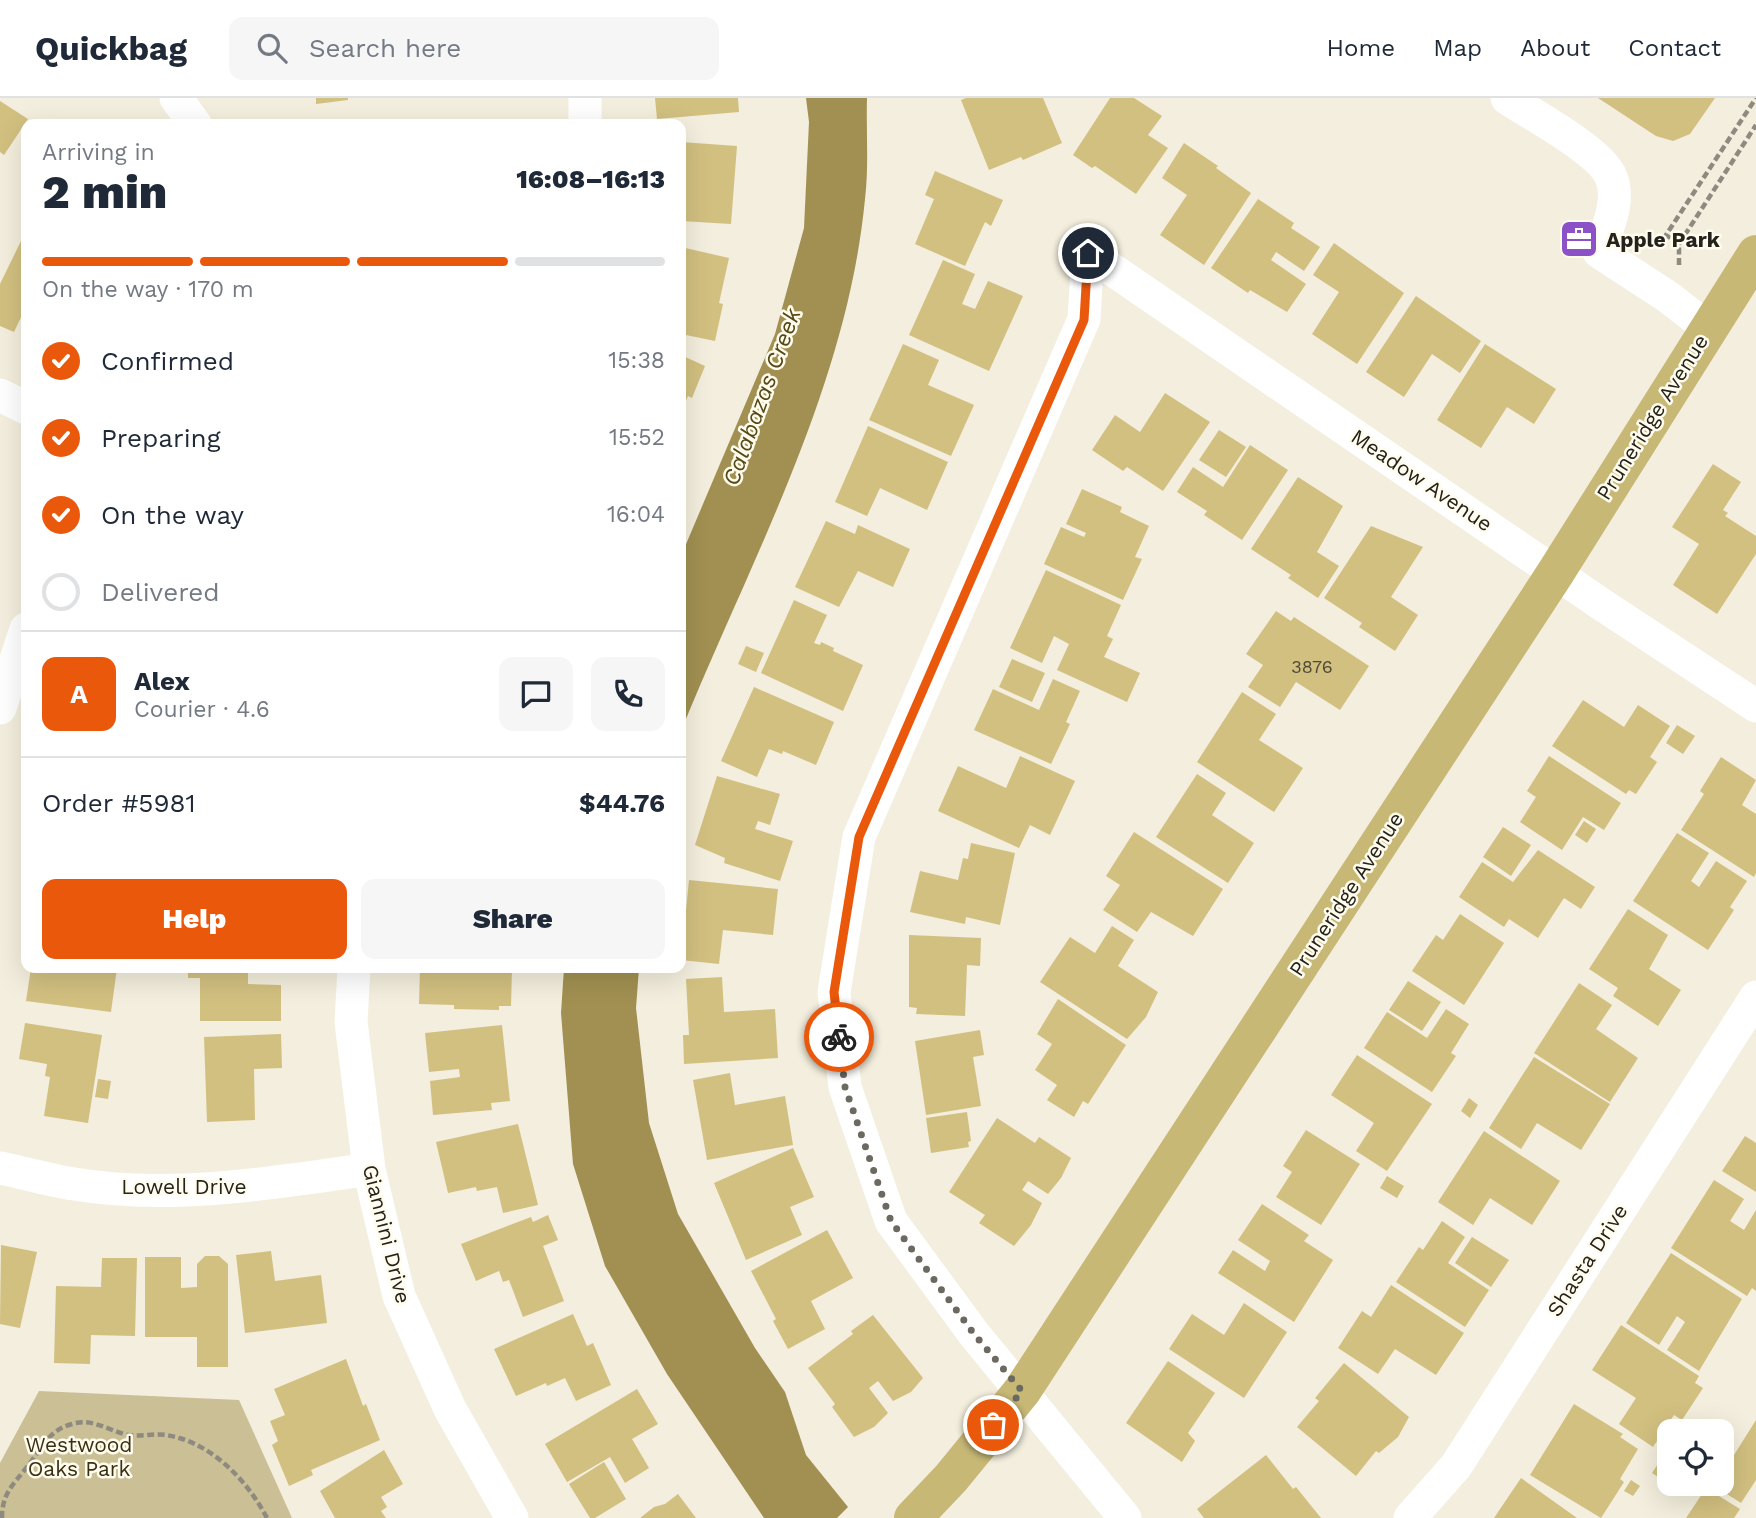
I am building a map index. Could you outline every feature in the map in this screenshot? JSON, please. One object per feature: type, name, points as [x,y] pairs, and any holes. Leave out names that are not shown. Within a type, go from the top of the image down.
[{"type":"main road","name":"Pruneridge Avenue","points":[[913,1518],[951,1478],[1022,1391],[1556,572],[1756,254]]},
{"type":"street","points":[[176,98],[191,119]]},
{"type":"street","points":[[585,98],[585,119]]},
{"type":"street","points":[[1507,98],[1600,160],[1612,178],[1613,212],[1599,252],[1668,297],[1708,328]]},
{"type":"street","name":"Meadow Avenue","points":[[1022,1391],[974,1334],[891,1221],[845,1087],[834,992],[859,837],[1084,320],[1088,253],[1756,706]]},
{"type":"street","points":[[0,395],[21,406]]},
{"type":"street","points":[[0,708],[21,644]]},
{"type":"street","name":"Giannini Drive","points":[[354,973],[351,1023],[369,1169],[399,1296],[450,1409],[512,1518]]},
{"type":"street","name":"Shasta Drive","points":[[1410,1518],[1456,1466],[1756,997]]},
{"type":"street","name":"Lowell Drive","points":[[0,1168],[75,1184],[144,1189],[240,1188],[369,1169]]},
{"type":"street","points":[[1022,1391],[1125,1518]]},
{"type":"path","points":[[1679,244],[1666,235],[1756,98]]},
{"type":"path","points":[[1679,266],[1679,244],[1756,125]]},
{"type":"path","points":[[2,1518],[5,1492],[49,1436],[73,1423],[85,1422],[124,1434],[169,1436],[202,1449],[234,1472],[258,1501],[267,1518]]},
{"type":"green space","name":"Westwood Oaks Park","points":[[39,1391],[239,1400],[292,1518],[0,1518],[0,1463]]},
{"type":"water","name":"Calabazas Creek","points":[[806,98],[867,98],[866,187],[855,269],[817,405],[765,537],[686,719],[686,544],[775,334],[804,228],[809,122]]},
{"type":"water","points":[[564,973],[639,973],[636,1008],[649,1123],[678,1214],[755,1348],[785,1392],[806,1455],[848,1507],[837,1518],[764,1518],[667,1374],[605,1266],[573,1164],[561,1013]]},
{"type":"building","points":[[316,98],[348,98],[348,100],[316,104]]},
{"type":"building","points":[[655,98],[738,98],[739,112],[657,119]]},
{"type":"building","points":[[1043,98],[1062,143],[1023,160],[1021,157],[989,170],[961,100]]},
{"type":"building","points":[[1110,98],[1134,98],[1162,116],[1148,135],[1168,148],[1136,194],[1095,166],[1092,168],[1073,155]]},
{"type":"building","points":[[1598,98],[1715,98],[1690,134],[1673,141],[1656,136]]},
{"type":"building","points":[[0,101],[28,119],[21,119],[21,130],[4,155],[0,152]]},
{"type":"building","points":[[686,142],[737,146],[731,224],[686,221]]},
{"type":"building","points":[[1184,143],[1251,193],[1204,265],[1160,235],[1187,195],[1162,178]]},
{"type":"building","points":[[935,171],[1003,200],[991,226],[985,222],[965,266],[915,244],[934,199],[925,195]]},
{"type":"building","points":[[1258,199],[1294,223],[1291,228],[1320,247],[1304,271],[1276,252],[1271,260],[1306,284],[1287,312],[1250,290],[1248,293],[1211,268]]},
{"type":"building","points":[[21,241],[21,317],[14,332],[0,326],[0,284]]},
{"type":"building","points":[[1334,243],[1404,293],[1357,364],[1312,334],[1339,292],[1313,275]]},
{"type":"building","points":[[686,248],[729,258],[719,303],[723,304],[715,341],[686,335]]},
{"type":"building","points":[[943,260],[975,274],[962,304],[975,309],[988,281],[1023,296],[989,371],[909,335]]},
{"type":"building","points":[[1416,296],[1481,341],[1460,373],[1432,354],[1404,397],[1366,372]]},
{"type":"building","points":[[903,344],[939,360],[928,385],[974,405],[951,456],[869,420]]},
{"type":"building","points":[[1485,344],[1556,389],[1534,424],[1507,407],[1481,448],[1437,420]]},
{"type":"building","points":[[686,357],[705,366],[692,398],[688,396],[686,401]]},
{"type":"building","points":[[1165,393],[1210,422],[1163,491],[1127,467],[1123,471],[1092,450],[1115,415],[1140,432]]},
{"type":"building","points":[[868,426],[948,462],[927,510],[880,488],[867,516],[835,502]]},
{"type":"building","points":[[1219,430],[1246,447],[1226,477],[1199,460]]},
{"type":"building","points":[[1250,445],[1288,470],[1242,540],[1204,515],[1207,511],[1177,492],[1193,467],[1223,487]]},
{"type":"building","points":[[1713,464],[1741,482],[1723,510],[1728,513],[1725,516],[1756,536],[1756,554],[1717,614],[1673,585],[1699,544],[1672,527]]},
{"type":"building","points":[[1298,477],[1343,506],[1317,552],[1339,566],[1318,598],[1288,578],[1291,575],[1251,549]]},
{"type":"building","points":[[1082,489],[1122,507],[1120,512],[1149,526],[1135,557],[1142,559],[1123,600],[1044,564],[1061,527],[1084,537],[1086,533],[1066,524]]},
{"type":"building","points":[[826,521],[855,534],[858,525],[910,549],[893,587],[858,571],[839,607],[795,587]]},
{"type":"building","points":[[1371,526],[1423,547],[1391,597],[1418,615],[1395,651],[1359,627],[1362,623],[1324,598]]},
{"type":"building","points":[[1046,570],[1121,605],[1107,636],[1113,639],[1104,657],[1140,673],[1127,702],[1057,670],[1069,644],[1054,636],[1042,663],[1010,648]]},
{"type":"building","points":[[794,600],[827,615],[814,643],[820,645],[821,642],[834,648],[833,651],[863,665],[843,711],[761,673]]},
{"type":"building","points":[[1276,611],[1291,621],[1294,617],[1369,666],[1340,710],[1296,682],[1280,707],[1248,687],[1263,665],[1246,654]]},
{"type":"building","points":[[746,646],[764,653],[756,672],[738,664]]},
{"type":"building","points":[[1012,659],[1045,673],[1032,702],[999,687]]},
{"type":"building","points":[[1053,679],[1080,691],[1066,722],[1070,724],[1051,764],[974,730],[993,689],[1039,710]]},
{"type":"building","points":[[754,687],[834,722],[816,765],[783,751],[782,754],[769,749],[757,777],[721,761]]},
{"type":"building","points":[[1242,692],[1276,714],[1259,740],[1303,768],[1274,812],[1197,762]]},
{"type":"building","points":[[1583,700],[1624,727],[1638,705],[1670,726],[1650,757],[1657,762],[1636,794],[1629,790],[1626,794],[1552,746]]},
{"type":"building","points":[[1677,725],[1695,736],[1683,754],[1666,743]]},
{"type":"building","points":[[1020,756],[1075,781],[1050,835],[1030,825],[1019,848],[938,811],[958,766],[1006,788]]},
{"type":"building","points":[[1549,756],[1621,803],[1604,830],[1583,817],[1562,850],[1520,822],[1536,797],[1527,791]]},
{"type":"building","points":[[1721,757],[1756,780],[1742,805],[1756,814],[1754,877],[1681,830],[1704,794],[1700,791]]},
{"type":"building","points":[[1197,774],[1226,793],[1212,815],[1254,843],[1228,883],[1156,837]]},
{"type":"building","points":[[717,776],[780,794],[770,825],[758,821],[755,829],[793,841],[780,881],[724,863],[725,858],[695,845]]},
{"type":"building","points":[[1584,821],[1596,829],[1587,843],[1575,835]]},
{"type":"building","points":[[1503,827],[1531,845],[1511,876],[1483,857]]},
{"type":"building","points":[[1134,832],[1223,889],[1193,936],[1151,912],[1137,932],[1103,910],[1120,885],[1106,876]]},
{"type":"building","points":[[1677,833],[1709,853],[1691,881],[1699,887],[1716,861],[1747,881],[1730,907],[1734,910],[1708,950],[1633,901]]},
{"type":"building","points":[[971,843],[1015,853],[1000,925],[966,917],[965,924],[910,912],[920,871],[958,880],[963,858],[968,859]]},
{"type":"building","points":[[1538,850],[1595,887],[1581,909],[1564,898],[1538,938],[1509,919],[1504,927],[1459,897],[1482,862],[1513,882]]},
{"type":"building","points":[[689,880],[778,889],[773,935],[723,930],[719,964],[686,961]]},
{"type":"building","points":[[1628,909],[1668,935],[1649,969],[1681,990],[1658,1026],[1613,996],[1618,988],[1589,969]]},
{"type":"building","points":[[1460,914],[1504,943],[1464,1005],[1412,971],[1436,935],[1443,940]]},
{"type":"building","points":[[1112,926],[1134,940],[1118,966],[1158,992],[1146,1017],[1127,1039],[1040,982],[1070,937],[1095,953]]},
{"type":"building","points":[[909,935],[981,938],[980,966],[967,965],[965,1016],[916,1014],[917,1008],[909,1007]]},
{"type":"building","points":[[30,973],[116,973],[111,1012],[26,1001]]},
{"type":"building","points":[[188,973],[248,973],[248,984],[281,985],[281,1021],[200,1021],[200,978],[188,978]]},
{"type":"building","points":[[420,973],[512,973],[511,1006],[499,1006],[499,1010],[454,1009],[454,1005],[419,1004]]},
{"type":"building","points":[[722,977],[724,1012],[775,1009],[778,1058],[684,1064],[683,1035],[689,1035],[686,979]]},
{"type":"building","points":[[1408,981],[1441,1002],[1422,1031],[1389,1010]]},
{"type":"building","points":[[1579,983],[1612,1005],[1596,1029],[1638,1058],[1610,1102],[1534,1053]]},
{"type":"building","points":[[1058,999],[1126,1045],[1088,1104],[1083,1101],[1074,1117],[1047,1100],[1057,1085],[1035,1070],[1052,1044],[1037,1034]]},
{"type":"building","points":[[1446,1009],[1469,1024],[1451,1053],[1456,1056],[1432,1092],[1364,1048],[1387,1012],[1427,1038]]},
{"type":"building","points":[[25,1023],[102,1035],[88,1123],[44,1116],[50,1077],[45,1076],[47,1064],[19,1059]]},
{"type":"building","points":[[502,1025],[510,1101],[491,1103],[492,1110],[433,1115],[430,1081],[460,1077],[459,1069],[429,1072],[425,1033]]},
{"type":"building","points":[[980,1030],[984,1055],[973,1057],[981,1106],[926,1115],[915,1041]]},
{"type":"building","points":[[281,1034],[282,1068],[254,1069],[255,1120],[207,1122],[204,1037]]},
{"type":"building","points":[[1357,1055],[1432,1104],[1387,1171],[1356,1151],[1374,1123],[1331,1095]]},
{"type":"building","points":[[1534,1057],[1610,1104],[1581,1150],[1537,1123],[1521,1149],[1489,1128]]},
{"type":"building","points":[[730,1073],[735,1105],[785,1096],[793,1145],[707,1160],[693,1080]]},
{"type":"building","points":[[98,1079],[111,1081],[108,1099],[95,1097]]},
{"type":"building","points":[[1469,1098],[1478,1105],[1470,1118],[1461,1111]]},
{"type":"building","points":[[967,1112],[971,1141],[968,1142],[969,1147],[931,1153],[926,1118]]},
{"type":"building","points":[[997,1118],[1035,1143],[1039,1137],[1071,1158],[1061,1178],[1048,1194],[1028,1181],[1022,1190],[1042,1203],[1031,1225],[1014,1246],[979,1223],[985,1215],[949,1192]]},
{"type":"building","points":[[518,1124],[538,1205],[503,1213],[497,1187],[477,1191],[476,1187],[448,1193],[436,1142]]},
{"type":"building","points":[[1306,1130],[1360,1164],[1321,1225],[1276,1197],[1292,1172],[1283,1166]]},
{"type":"building","points":[[1484,1131],[1560,1181],[1532,1225],[1490,1198],[1473,1225],[1438,1202]]},
{"type":"building","points":[[1745,1136],[1756,1143],[1756,1192],[1722,1171]]},
{"type":"building","points":[[793,1148],[814,1197],[790,1207],[802,1235],[746,1260],[714,1183]]},
{"type":"building","points":[[1387,1176],[1404,1186],[1397,1198],[1380,1188]]},
{"type":"building","points":[[1714,1180],[1744,1199],[1730,1221],[1744,1230],[1756,1210],[1756,1291],[1752,1288],[1747,1296],[1671,1248]]},
{"type":"building","points":[[1262,1204],[1309,1235],[1304,1241],[1333,1260],[1294,1322],[1218,1273],[1233,1250],[1265,1271],[1270,1261],[1238,1240]]},
{"type":"building","points":[[548,1215],[558,1240],[543,1246],[564,1301],[523,1317],[509,1280],[503,1282],[499,1271],[476,1281],[461,1244],[531,1217],[533,1222]]},
{"type":"building","points":[[1442,1221],[1465,1237],[1448,1263],[1489,1290],[1465,1327],[1396,1282],[1419,1247],[1423,1250]]},
{"type":"building","points":[[827,1230],[853,1278],[811,1301],[825,1329],[788,1349],[751,1271]]},
{"type":"building","points":[[1472,1237],[1509,1260],[1491,1287],[1455,1263]]},
{"type":"building","points":[[1,1245],[37,1252],[20,1328],[0,1324]]},
{"type":"building","points":[[271,1251],[275,1281],[321,1275],[327,1323],[245,1333],[236,1255]]},
{"type":"building","points":[[1671,1253],[1742,1299],[1699,1371],[1667,1350],[1685,1322],[1677,1316],[1659,1345],[1626,1323]]},
{"type":"building","points":[[205,1256],[219,1256],[228,1264],[228,1367],[197,1367],[197,1337],[145,1337],[145,1257],[181,1257],[181,1288],[197,1287],[197,1264]]},
{"type":"building","points":[[102,1258],[137,1258],[135,1336],[91,1335],[90,1364],[54,1363],[56,1286],[101,1287]]},
{"type":"building","points":[[1391,1285],[1464,1333],[1436,1375],[1395,1349],[1378,1374],[1338,1348],[1362,1311],[1371,1317]]},
{"type":"building","points":[[1244,1303],[1287,1332],[1244,1398],[1169,1349],[1192,1314],[1224,1335]]},
{"type":"building","points":[[573,1314],[587,1346],[593,1343],[611,1385],[576,1401],[565,1378],[516,1396],[494,1349]]},
{"type":"building","points":[[873,1315],[923,1378],[911,1392],[893,1401],[878,1381],[869,1388],[888,1413],[874,1427],[854,1437],[832,1407],[835,1404],[808,1368]]},
{"type":"building","points":[[1621,1325],[1699,1376],[1695,1383],[1703,1388],[1683,1419],[1674,1415],[1671,1419],[1657,1419],[1657,1441],[1653,1447],[1619,1424],[1636,1398],[1592,1370]]},
{"type":"building","points":[[346,1359],[363,1406],[366,1404],[380,1440],[311,1470],[313,1475],[289,1486],[272,1445],[278,1441],[270,1421],[285,1415],[274,1389]]},
{"type":"building","points":[[1168,1361],[1215,1393],[1188,1433],[1195,1441],[1182,1462],[1126,1423]]},
{"type":"building","points":[[1344,1363],[1409,1417],[1398,1437],[1379,1453],[1376,1451],[1356,1476],[1297,1427],[1319,1401],[1315,1398]]},
{"type":"building","points":[[637,1389],[658,1424],[632,1439],[649,1468],[625,1483],[610,1457],[567,1482],[545,1444]]},
{"type":"building","points":[[1574,1404],[1623,1434],[1620,1437],[1638,1449],[1620,1479],[1624,1482],[1601,1518],[1530,1475]]},
{"type":"building","points":[[1756,1420],[1756,1480],[1741,1503],[1730,1496],[1734,1496],[1734,1455]]},
{"type":"building","points":[[384,1450],[403,1484],[381,1497],[387,1507],[381,1511],[386,1518],[335,1518],[320,1491]]},
{"type":"building","points":[[1266,1455],[1321,1518],[1204,1518],[1197,1509]]},
{"type":"building","points":[[604,1462],[626,1499],[595,1518],[590,1518],[569,1484]]},
{"type":"building","points":[[1521,1478],[1577,1518],[1494,1518]]},
{"type":"building","points":[[1631,1480],[1640,1486],[1633,1496],[1624,1491]]},
{"type":"building","points":[[678,1494],[696,1518],[640,1518],[654,1507],[665,1504]]},
{"type":"building","points":[[1701,1496],[1719,1496],[1740,1509],[1734,1518],[1686,1518]]},
{"type":"way so far","points":[[839,1037],[845,1087],[891,1221],[974,1334],[1022,1391],[993,1425]]},
{"type":"place","name":"Apple Park","points":[[1579,239]]},
{"type":"route","points":[[839,1037],[834,992],[859,837],[1084,320],[1088,253]]}]
